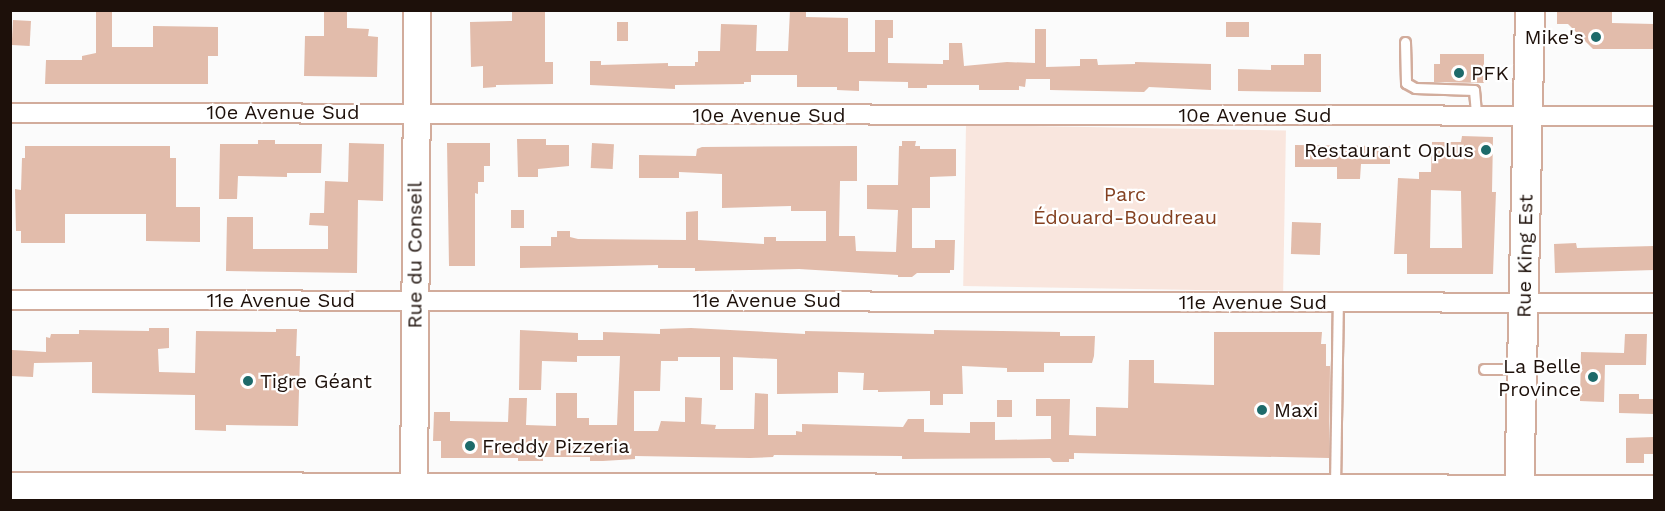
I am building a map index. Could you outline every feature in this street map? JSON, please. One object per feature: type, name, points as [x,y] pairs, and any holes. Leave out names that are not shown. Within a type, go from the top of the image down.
[{"type":"main road","name":"Rue du Conseil","points":[[414,493],[417,10]]},
{"type":"main road","name":"Rue King Est","points":[[1519,495],[1530,10]]},
{"type":"main road","points":[[10,486],[414,493],[1335,489],[1519,495],[1654,489]]},
{"type":"street","name":"10e Avenue Sud","points":[[10,113],[1654,116]]},
{"type":"street","name":"11e Avenue Sud","points":[[10,300],[1654,303]]},
{"type":"lane","points":[[1405,42],[1406,83],[1415,88],[1474,90],[1476,115]]},
{"type":"lane","points":[[1335,489],[1338,302]]},
{"type":"lane","points":[[1484,369],[1522,369]]},
{"type":"green space","name":"Parc Édouard-Boudreau","points":[[966,125],[1286,131],[1283,292],[963,286]]},
{"type":"building","points":[[96,10],[112,10],[112,47],[153,47],[153,26],[218,27],[218,56],[208,56],[208,84],[45,84],[46,60],[82,60],[82,56],[96,53]]},
{"type":"building","points":[[324,10],[347,10],[347,28],[369,29],[368,36],[378,37],[377,77],[304,76],[305,36],[324,36]]},
{"type":"building","points":[[512,10],[545,10],[545,62],[553,62],[553,84],[496,85],[496,87],[483,88],[483,66],[471,67],[470,22],[512,21]]},
{"type":"building","points":[[790,10],[806,10],[806,17],[848,18],[848,52],[875,52],[875,20],[893,20],[893,38],[888,38],[888,63],[943,64],[943,60],[949,60],[949,43],[962,43],[964,66],[1007,62],[1035,63],[1035,29],[1046,29],[1046,67],[1080,66],[1080,59],[1097,59],[1098,65],[1135,64],[1135,62],[1211,64],[1211,90],[1149,87],[1144,92],[1050,90],[1050,79],[1026,79],[1025,87],[1019,86],[1019,90],[979,90],[979,85],[927,85],[927,88],[908,88],[908,82],[859,81],[859,91],[837,90],[837,87],[797,87],[797,75],[751,75],[751,82],[744,82],[744,84],[675,85],[675,89],[590,85],[590,61],[601,61],[601,65],[668,63],[668,66],[695,66],[695,62],[698,62],[698,51],[720,51],[721,24],[757,25],[756,51],[788,51]]},
{"type":"building","points":[[1557,10],[1612,10],[1612,23],[1654,24],[1654,49],[1593,49],[1568,24],[1557,24]]},
{"type":"building","points":[[13,20],[31,21],[30,46],[12,45]]},
{"type":"building","points":[[617,22],[628,22],[628,41],[617,41]]},
{"type":"building","points":[[1226,22],[1249,22],[1249,37],[1226,37]]},
{"type":"building","points":[[1304,54],[1321,54],[1321,92],[1238,91],[1238,69],[1271,70],[1271,65],[1304,65]]},
{"type":"building","name":"PFK","points":[[1440,54],[1484,54],[1484,83],[1434,82],[1434,64],[1440,64]]},
{"type":"building","points":[[1462,136],[1493,137],[1492,192],[1496,192],[1493,274],[1407,274],[1407,254],[1394,254],[1398,178],[1419,179],[1419,172],[1431,172],[1432,142],[1461,142]],"holes":[[[1431,190],[1461,191],[1462,248],[1430,248]]]},
{"type":"building","points":[[517,139],[546,139],[546,145],[569,145],[569,166],[538,169],[538,177],[518,177]]},
{"type":"building","points":[[258,140],[275,140],[275,144],[322,144],[321,173],[287,173],[287,177],[238,176],[237,199],[219,199],[220,144],[258,144]]},
{"type":"building","points":[[902,141],[916,141],[915,146],[920,146],[920,149],[956,149],[956,176],[930,177],[930,208],[912,208],[912,248],[935,248],[935,240],[955,240],[954,270],[950,270],[950,273],[917,273],[912,277],[898,277],[898,275],[799,269],[695,271],[695,268],[658,268],[658,265],[520,268],[520,246],[551,246],[551,237],[557,237],[557,231],[570,231],[570,237],[578,239],[686,240],[686,212],[698,211],[698,240],[764,244],[764,237],[776,237],[776,241],[826,241],[826,211],[791,211],[791,206],[722,208],[722,174],[679,172],[679,178],[639,178],[639,155],[696,156],[697,149],[702,147],[857,146],[857,181],[840,181],[839,236],[855,236],[856,251],[896,252],[898,210],[867,209],[867,185],[898,185],[899,146],[902,146]]},
{"type":"building","points":[[349,143],[384,144],[383,201],[358,200],[357,273],[226,271],[227,217],[253,217],[253,249],[328,249],[328,226],[309,225],[310,213],[324,213],[325,181],[348,182]]},
{"type":"building","points":[[447,143],[490,143],[490,166],[484,166],[484,182],[478,182],[478,194],[475,193],[475,266],[449,266]]},
{"type":"building","points":[[592,143],[614,144],[613,169],[591,168]]},
{"type":"building","points":[[1295,145],[1390,146],[1390,164],[1361,164],[1360,179],[1337,179],[1337,167],[1295,167]]},
{"type":"building","points":[[25,146],[170,146],[170,158],[176,158],[176,207],[200,207],[200,242],[146,241],[146,214],[65,214],[65,243],[21,243],[21,231],[16,231],[15,189],[21,190],[22,158],[25,158]]},
{"type":"building","points":[[511,210],[524,210],[524,228],[511,228]]},
{"type":"building","points":[[1292,222],[1321,223],[1320,255],[1291,254]]},
{"type":"building","points":[[1576,243],[1577,248],[1654,246],[1654,270],[1555,273],[1554,244]]},
{"type":"building","points":[[149,328],[169,328],[169,348],[158,349],[159,372],[195,373],[196,331],[276,332],[276,329],[297,329],[296,356],[300,356],[298,426],[226,425],[226,431],[195,430],[195,395],[92,393],[92,362],[34,363],[33,377],[11,376],[12,350],[46,352],[46,337],[50,338],[51,334],[79,334],[79,330],[149,331]]},
{"type":"building","points":[[691,328],[805,334],[805,331],[934,334],[934,330],[1060,332],[1060,336],[1095,336],[1092,363],[1044,363],[1044,372],[1007,372],[1007,368],[962,366],[963,394],[943,394],[943,405],[930,405],[930,391],[863,390],[864,373],[838,372],[838,393],[777,394],[777,359],[733,357],[733,390],[720,390],[720,357],[678,357],[678,361],[661,361],[660,391],[634,391],[634,431],[658,431],[661,421],[685,422],[685,397],[702,398],[701,424],[716,425],[715,429],[754,429],[755,393],[768,394],[768,435],[796,435],[796,431],[802,432],[802,424],[903,427],[908,419],[924,419],[924,432],[970,433],[970,422],[995,422],[995,440],[1051,439],[1051,416],[1036,416],[1036,399],[1070,399],[1069,435],[1096,436],[1096,407],[1128,408],[1129,360],[1154,360],[1154,383],[1214,385],[1214,332],[1322,332],[1321,344],[1326,344],[1326,366],[1330,366],[1329,458],[1074,453],[1074,459],[1069,459],[1069,462],[1053,462],[1050,458],[902,459],[902,456],[774,455],[773,457],[750,458],[635,456],[635,459],[603,461],[590,461],[590,457],[543,457],[543,461],[518,461],[518,458],[441,458],[441,441],[433,441],[434,412],[450,412],[450,421],[508,422],[509,398],[527,398],[526,425],[556,426],[556,393],[577,393],[577,418],[589,418],[589,425],[617,425],[620,356],[577,356],[577,362],[542,361],[541,390],[519,390],[520,330],[578,333],[578,340],[603,340],[603,332],[660,334],[660,329]]},
{"type":"building","points":[[1625,334],[1647,334],[1646,365],[1605,365],[1604,402],[1580,401],[1581,352],[1624,353]]},
{"type":"building","points":[[1619,394],[1639,394],[1639,399],[1654,399],[1654,414],[1619,413]]},
{"type":"building","points":[[997,400],[1012,400],[1012,417],[997,417]]},
{"type":"building","points":[[1654,437],[1654,454],[1644,454],[1644,463],[1626,463],[1626,438]]},
{"type":"place","name":"Mike's","points":[[1596,37]]},
{"type":"place","name":"PFK","points":[[1459,73]]},
{"type":"place","name":"Restaurant Oplus","points":[[1486,150]]},
{"type":"place","name":"La Belle Province","points":[[1593,377]]},
{"type":"place","name":"Tigre Géant","points":[[248,381]]},
{"type":"place","name":"Maxi","points":[[1262,410]]},
{"type":"place","name":"Freddy Pizzeria","points":[[470,446]]}]
